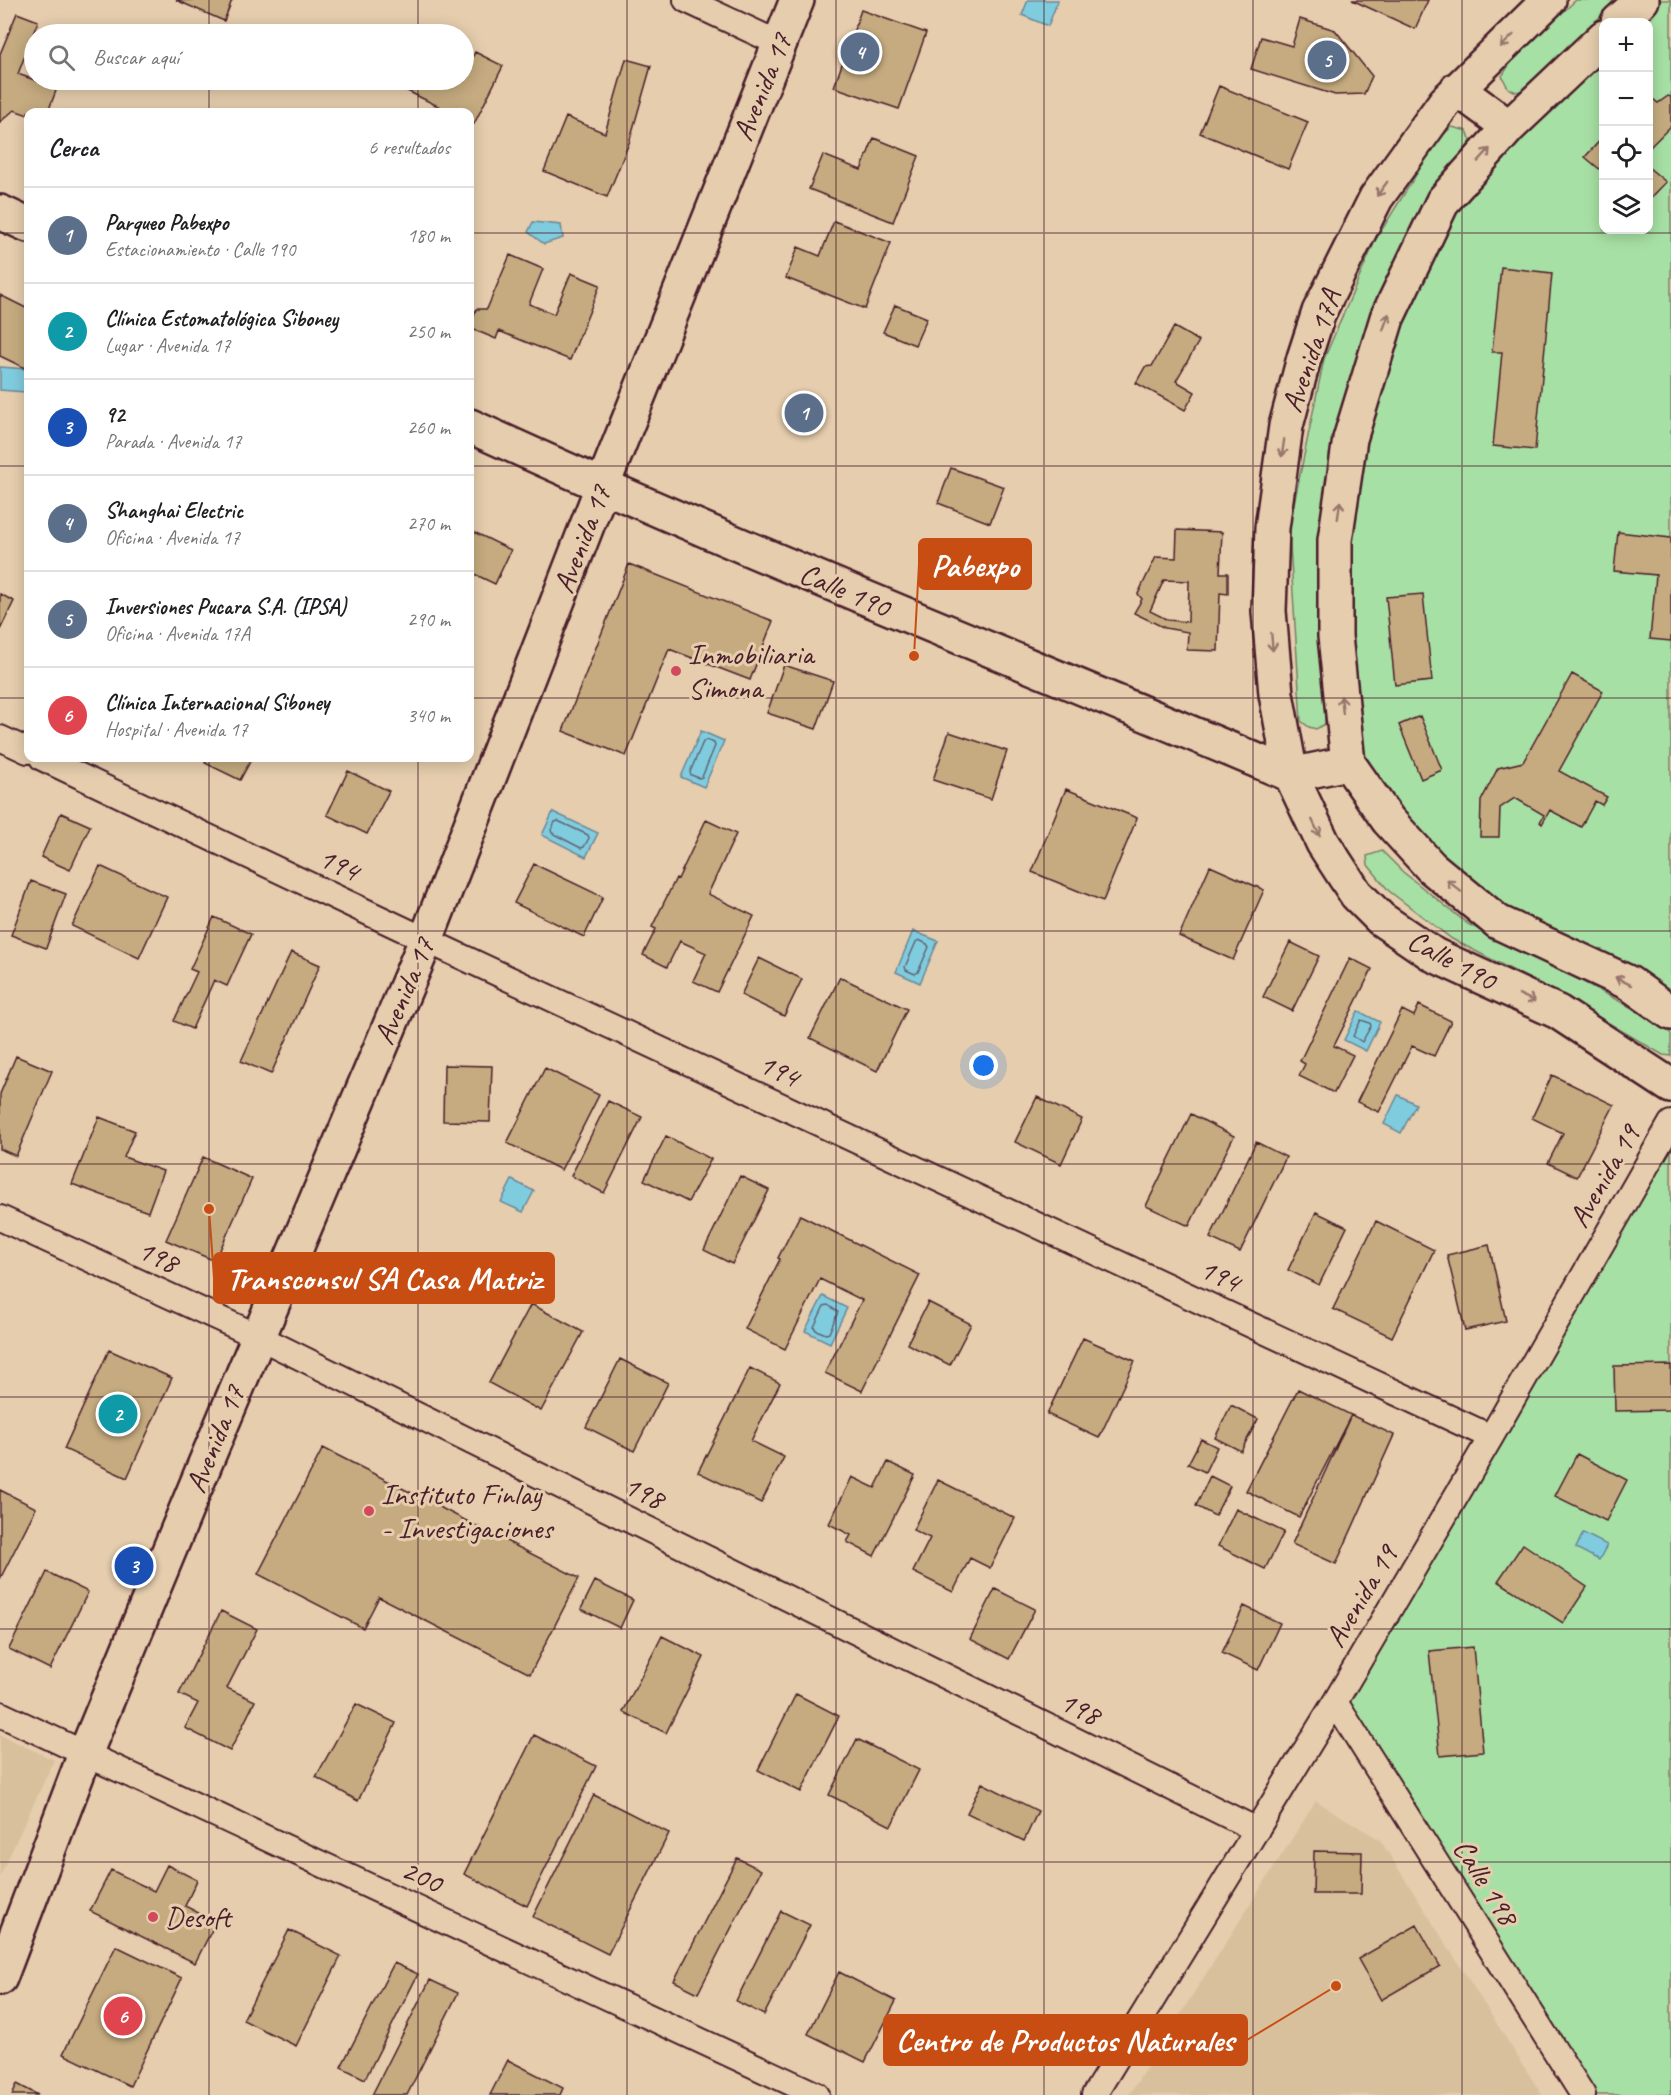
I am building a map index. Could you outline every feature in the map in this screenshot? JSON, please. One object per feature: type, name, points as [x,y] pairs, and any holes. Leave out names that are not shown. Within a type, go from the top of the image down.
[{"type":"main road","name":"Avenida 17","points":[[0,1977],[85,1754],[257,1336],[426,940],[602,487],[797,0]]},
{"type":"main road","name":"Avenida 17A","points":[[1291,775],[1276,694],[1269,611],[1272,528],[1286,426],[1319,312],[1376,198],[1445,102],[1550,0]]},
{"type":"main road","points":[[1622,18],[1642,0]]},
{"type":"main road","name":"Avenida 17A","points":[[1348,763],[1335,636],[1335,540],[1350,439],[1387,318],[1443,201],[1509,127],[1599,41]]},
{"type":"main road","points":[[1457,89],[1509,127]]},
{"type":"main road","points":[[0,212],[24,223]]},
{"type":"main road","name":"Calle 190","points":[[474,428],[602,487],[915,620],[1291,775],[1323,843],[1356,894],[1381,919],[1434,955],[1558,1012],[1671,1086]]},
{"type":"main road","points":[[1291,775],[1348,763]]},
{"type":"main road","name":"Calle 190","points":[[1348,763],[1388,820],[1431,867],[1498,922],[1629,983],[1671,1014]]},
{"type":"street","points":[[686,0],[780,44]]},
{"type":"street","points":[[0,738],[24,749]]},
{"type":"street","name":"194","points":[[50,762],[426,940],[1491,1437]]},
{"type":"street","name":"Avenida 19","points":[[1094,2095],[1335,1702],[1491,1437],[1671,1123]]},
{"type":"street","name":"198","points":[[0,1218],[257,1336],[1257,1830]]},
{"type":"street","name":"Calle 198","points":[[1335,1702],[1583,2095]]},
{"type":"street","name":"200","points":[[0,1714],[817,2095]]},
{"type":"shaded area","points":[[0,1735],[54,1760],[0,1876]]},
{"type":"shaded area","points":[[1316,1801],[1380,1840],[1542,2095],[1129,2095]]},
{"type":"green space","points":[[1576,0],[1616,0],[1532,88],[1516,92],[1508,88],[1502,76],[1513,59]]},
{"type":"green space","points":[[1642,0],[1671,0],[1671,1013],[1498,922],[1348,763],[1350,439],[1443,201],[1599,41],[1599,234],[1653,234],[1653,18],[1622,18]]},
{"type":"green space","points":[[1452,127],[1467,131],[1471,141],[1372,313],[1333,436],[1319,537],[1325,724],[1316,729],[1301,721],[1289,528],[1324,359],[1376,239],[1439,138]]},
{"type":"green space","points":[[1382,851],[1403,872],[1468,924],[1662,1024],[1671,1034],[1671,1056],[1663,1055],[1563,996],[1452,939],[1389,891],[1368,865],[1367,856]]},
{"type":"green space","points":[[1671,1123],[1671,2095],[1583,2095],[1335,1702]]},
{"type":"water","points":[[1028,0],[1058,0],[1048,26],[1022,15]]},
{"type":"water","points":[[533,222],[561,225],[563,238],[544,244],[528,232]]},
{"type":"water","points":[[0,367],[24,369],[24,392],[0,390]]},
{"type":"water","points":[[701,731],[724,741],[704,787],[681,777]]},
{"type":"water","points":[[553,812],[598,833],[586,857],[542,835]]},
{"type":"water","points":[[913,931],[938,941],[920,983],[896,972]]},
{"type":"water","points":[[1358,1011],[1380,1022],[1366,1051],[1344,1040]]},
{"type":"water","points":[[1398,1095],[1416,1104],[1401,1133],[1384,1124]]},
{"type":"water","points":[[512,1180],[534,1191],[523,1212],[501,1202]]},
{"type":"water","points":[[823,1296],[847,1308],[830,1343],[805,1331]]},
{"type":"water","points":[[1583,1533],[1607,1545],[1599,1560],[1576,1548]]},
{"type":"building","points":[[176,0],[232,0],[224,21]]},
{"type":"building","points":[[1352,0],[1428,0],[1415,29]]},
{"type":"building","points":[[861,10],[926,33],[899,109],[834,87]]},
{"type":"building","points":[[17,13],[38,21],[37,24],[24,24],[24,58],[18,74],[24,76],[24,90],[56,90],[50,108],[24,108],[24,114],[14,110],[0,122],[0,54]]},
{"type":"building","points":[[1300,19],[1335,30],[1372,76],[1364,94],[1335,95],[1251,69],[1261,37],[1292,46]]},
{"type":"building","points":[[475,52],[503,66],[474,124],[474,108],[442,108],[405,90],[474,90]]},
{"type":"building","points":[[626,59],[651,66],[629,143],[607,197],[544,171],[566,117],[605,133]]},
{"type":"building","points":[[1219,86],[1308,122],[1288,169],[1200,133]]},
{"type":"building","points":[[1668,96],[1671,97],[1671,126],[1653,144],[1653,99],[1658,103]]},
{"type":"building","points":[[874,138],[919,156],[893,222],[809,189],[823,155],[861,170]]},
{"type":"building","points":[[1599,142],[1599,169],[1585,157]]},
{"type":"building","points":[[1653,171],[1666,182],[1653,196]]},
{"type":"building","points":[[834,221],[891,243],[865,309],[786,278],[798,247],[820,256]]},
{"type":"building","points":[[510,255],[543,269],[529,304],[554,314],[571,273],[600,285],[570,360],[499,331],[496,339],[474,330],[476,309],[487,309]]},
{"type":"building","points":[[1501,267],[1552,273],[1535,450],[1493,446],[1502,352],[1492,352]]},
{"type":"building","points":[[0,295],[24,307],[24,368],[0,356]]},
{"type":"building","points":[[895,305],[927,318],[915,345],[883,332]]},
{"type":"building","points":[[1174,327],[1199,341],[1176,381],[1195,392],[1185,410],[1136,383],[1145,367],[1152,366]]},
{"type":"building","points":[[951,468],[1004,487],[990,523],[938,503]]},
{"type":"building","points":[[1177,530],[1222,532],[1220,573],[1228,573],[1228,594],[1220,593],[1218,651],[1187,650],[1188,632],[1165,628],[1134,613],[1142,599],[1138,594],[1156,557],[1176,558]],"holes":[[[1164,580],[1189,581],[1188,622],[1168,620],[1150,611]]]},
{"type":"building","points":[[474,532],[511,550],[495,584],[474,574]]},
{"type":"building","points":[[1618,532],[1671,538],[1671,641],[1650,639],[1656,575],[1614,571]]},
{"type":"building","points":[[629,564],[773,621],[750,680],[669,649],[626,756],[563,731]]},
{"type":"building","points":[[0,594],[14,601],[0,630]]},
{"type":"building","points":[[1423,594],[1432,681],[1395,685],[1386,597]]},
{"type":"building","points":[[784,665],[833,681],[816,729],[767,713]]},
{"type":"building","points":[[1572,674],[1603,691],[1559,771],[1607,797],[1602,805],[1595,801],[1581,827],[1550,810],[1542,824],[1540,822],[1544,815],[1515,798],[1500,808],[1499,837],[1480,837],[1481,801],[1498,768],[1523,762]]},
{"type":"building","points":[[1420,716],[1442,770],[1421,779],[1399,725]]},
{"type":"building","points":[[949,732],[1007,751],[991,799],[933,780]]},
{"type":"building","points":[[206,762],[250,762],[240,780]]},
{"type":"building","points":[[348,771],[389,791],[367,834],[327,815]]},
{"type":"building","points":[[1066,789],[1137,818],[1103,901],[1032,872]]},
{"type":"building","points":[[61,813],[90,826],[70,870],[41,857]]},
{"type":"building","points":[[706,820],[736,834],[708,894],[754,916],[717,992],[693,981],[706,953],[680,941],[667,967],[643,955],[656,929],[652,927]]},
{"type":"building","points":[[534,864],[603,897],[584,937],[514,903]]},
{"type":"building","points":[[100,866],[167,897],[139,958],[72,926]]},
{"type":"building","points":[[1210,866],[1264,890],[1233,960],[1179,936]]},
{"type":"building","points":[[31,881],[66,894],[46,948],[11,935]]},
{"type":"building","points":[[214,917],[251,934],[227,986],[214,980],[192,1029],[174,1021],[197,972],[190,969]]},
{"type":"building","points":[[1290,942],[1319,956],[1292,1011],[1263,997]]},
{"type":"building","points":[[291,952],[320,965],[271,1074],[241,1061]]},
{"type":"building","points":[[759,958],[802,979],[784,1016],[741,995]]},
{"type":"building","points":[[1350,958],[1372,969],[1334,1046],[1353,1055],[1334,1093],[1299,1076],[1305,1064],[1300,1061]]},
{"type":"building","points":[[840,977],[907,1009],[877,1071],[810,1038]]},
{"type":"building","points":[[1419,1005],[1451,1021],[1434,1056],[1412,1046],[1379,1112],[1357,1102],[1402,1010],[1414,1016]]},
{"type":"building","points":[[16,1056],[52,1071],[16,1156],[0,1149],[0,1094]]},
{"type":"building","points":[[444,1065],[492,1066],[490,1122],[443,1121]]},
{"type":"building","points":[[545,1068],[599,1095],[561,1170],[507,1143]]},
{"type":"building","points":[[1552,1075],[1614,1105],[1577,1177],[1548,1163],[1563,1133],[1532,1118]]},
{"type":"building","points":[[1037,1097],[1082,1119],[1061,1164],[1015,1142]]},
{"type":"building","points":[[608,1101],[642,1117],[604,1193],[571,1176]]},
{"type":"building","points":[[1191,1114],[1234,1136],[1189,1226],[1146,1206]]},
{"type":"building","points":[[99,1117],[135,1131],[124,1157],[163,1171],[148,1212],[72,1184]]},
{"type":"building","points":[[666,1136],[711,1159],[688,1202],[644,1180]]},
{"type":"building","points":[[1256,1142],[1286,1157],[1240,1252],[1210,1238]]},
{"type":"building","points":[[203,1157],[252,1179],[215,1261],[166,1240]]},
{"type":"building","points":[[740,1176],[769,1190],[732,1264],[704,1250]]},
{"type":"building","points":[[1316,1212],[1347,1227],[1319,1285],[1288,1270]]},
{"type":"building","points":[[800,1215],[920,1275],[862,1391],[825,1373],[862,1300],[820,1279],[785,1349],[745,1329]]},
{"type":"building","points":[[1376,1221],[1434,1250],[1392,1337],[1333,1309]]},
{"type":"building","points":[[1489,1245],[1506,1321],[1465,1330],[1447,1255]]},
{"type":"building","points":[[928,1302],[971,1324],[950,1365],[907,1344]]},
{"type":"building","points":[[531,1304],[583,1332],[541,1411],[489,1383]]},
{"type":"building","points":[[1083,1338],[1135,1361],[1099,1438],[1047,1414]]},
{"type":"building","points":[[109,1350],[172,1378],[127,1478],[64,1449]]},
{"type":"building","points":[[620,1359],[668,1383],[634,1451],[586,1427]]},
{"type":"building","points":[[1671,1365],[1671,1410],[1615,1411],[1614,1366]]},
{"type":"building","points":[[750,1368],[780,1383],[751,1441],[784,1457],[761,1503],[698,1472]]},
{"type":"building","points":[[1298,1389],[1351,1415],[1299,1517],[1246,1491]]},
{"type":"building","points":[[1231,1405],[1258,1419],[1241,1451],[1215,1438]]},
{"type":"building","points":[[1351,1415],[1394,1435],[1336,1564],[1292,1544]]},
{"type":"building","points":[[1201,1439],[1217,1447],[1205,1472],[1188,1464]]},
{"type":"building","name":"Instituto Finlay - Investigaciones","points":[[323,1448],[579,1578],[530,1674],[379,1597],[363,1628],[258,1574]]},
{"type":"building","points":[[1577,1454],[1627,1480],[1606,1521],[1555,1496]]},
{"type":"building","points":[[888,1462],[915,1475],[874,1556],[847,1542],[851,1535],[829,1524],[852,1477],[875,1488]]},
{"type":"building","points":[[1210,1476],[1230,1486],[1215,1516],[1196,1506]]},
{"type":"building","points":[[938,1480],[1015,1518],[990,1568],[970,1558],[953,1592],[913,1572],[930,1538],[913,1530]]},
{"type":"building","points":[[0,1490],[36,1508],[0,1579]]},
{"type":"building","points":[[1236,1509],[1284,1532],[1265,1569],[1218,1546]]},
{"type":"building","points":[[1523,1544],[1587,1587],[1563,1623],[1498,1581]]},
{"type":"building","points":[[47,1572],[88,1592],[50,1669],[9,1649]]},
{"type":"building","points":[[595,1581],[633,1600],[620,1628],[581,1609]]},
{"type":"building","points":[[995,1589],[1035,1609],[1009,1659],[970,1639]]},
{"type":"building","points":[[1244,1606],[1280,1623],[1258,1670],[1222,1653]]},
{"type":"building","points":[[221,1611],[257,1629],[227,1688],[255,1701],[230,1751],[185,1728],[198,1703],[179,1694]]},
{"type":"building","points":[[662,1636],[704,1657],[666,1733],[623,1712]]},
{"type":"building","points":[[1473,1647],[1483,1752],[1440,1756],[1429,1651]]},
{"type":"building","points":[[796,1694],[839,1716],[801,1792],[758,1770]]},
{"type":"building","points":[[356,1704],[396,1723],[358,1801],[316,1777]]},
{"type":"building","points":[[534,1735],[596,1766],[527,1906],[464,1874]]},
{"type":"building","points":[[857,1739],[919,1770],[891,1826],[829,1795]]},
{"type":"building","points":[[982,1783],[1038,1811],[1024,1841],[967,1813]]},
{"type":"building","points":[[594,1795],[669,1833],[608,1954],[533,1917]]},
{"type":"building","points":[[1314,1851],[1362,1852],[1361,1894],[1313,1894]]},
{"type":"building","points":[[737,1858],[761,1870],[698,1993],[674,1981]]},
{"type":"building","name":"Desoft","points":[[167,1865],[197,1880],[185,1906],[216,1922],[195,1963],[90,1911],[111,1870],[154,1891]]},
{"type":"building","points":[[781,1911],[810,1925],[764,2015],[736,2001]]},
{"type":"building","points":[[1417,1925],[1440,1966],[1381,2000],[1358,1959]]},
{"type":"building","points":[[289,1930],[341,1956],[296,2046],[243,2020]]},
{"type":"building","points":[[116,1946],[182,1978],[130,2086],[63,2054]]},
{"type":"building","points":[[394,1963],[418,1974],[365,2079],[341,2067]]},
{"type":"building","points":[[839,1972],[896,2001],[865,2062],[808,2034]]},
{"type":"building","points":[[430,1980],[458,1993],[407,2095],[372,2095]]},
{"type":"building","points":[[508,2060],[563,2088],[560,2095],[490,2095]]},
{"type":"building","points":[[17,2084],[38,2095],[12,2095]]},
{"type":"place","name":"Shanghai Electric","points":[[860,52]]},
{"type":"place","name":"Inversiones Pucara S.A. (IPSA)","points":[[1327,60]]},
{"type":"place","name":"Parqueo Pabexpo","points":[[804,413]]},
{"type":"place","name":"Pabexpo","points":[[914,656]]},
{"type":"place","name":"Inmobiliaria Simona","points":[[676,671]]},
{"type":"place","name":"Transconsul SA Casa Matriz","points":[[209,1209]]},
{"type":"place","name":"Clínica Estomatológica Siboney","points":[[118,1414]]},
{"type":"place","name":"Instituto Finlay - Investigaciones","points":[[369,1511]]},
{"type":"place","name":"92","points":[[134,1566]]},
{"type":"place","name":"Desoft","points":[[153,1917]]},
{"type":"place","name":"Centro de Productos Naturales","points":[[1336,1986]]},
{"type":"place","name":"Clínica Internacional Siboney","points":[[123,2016]]}]
